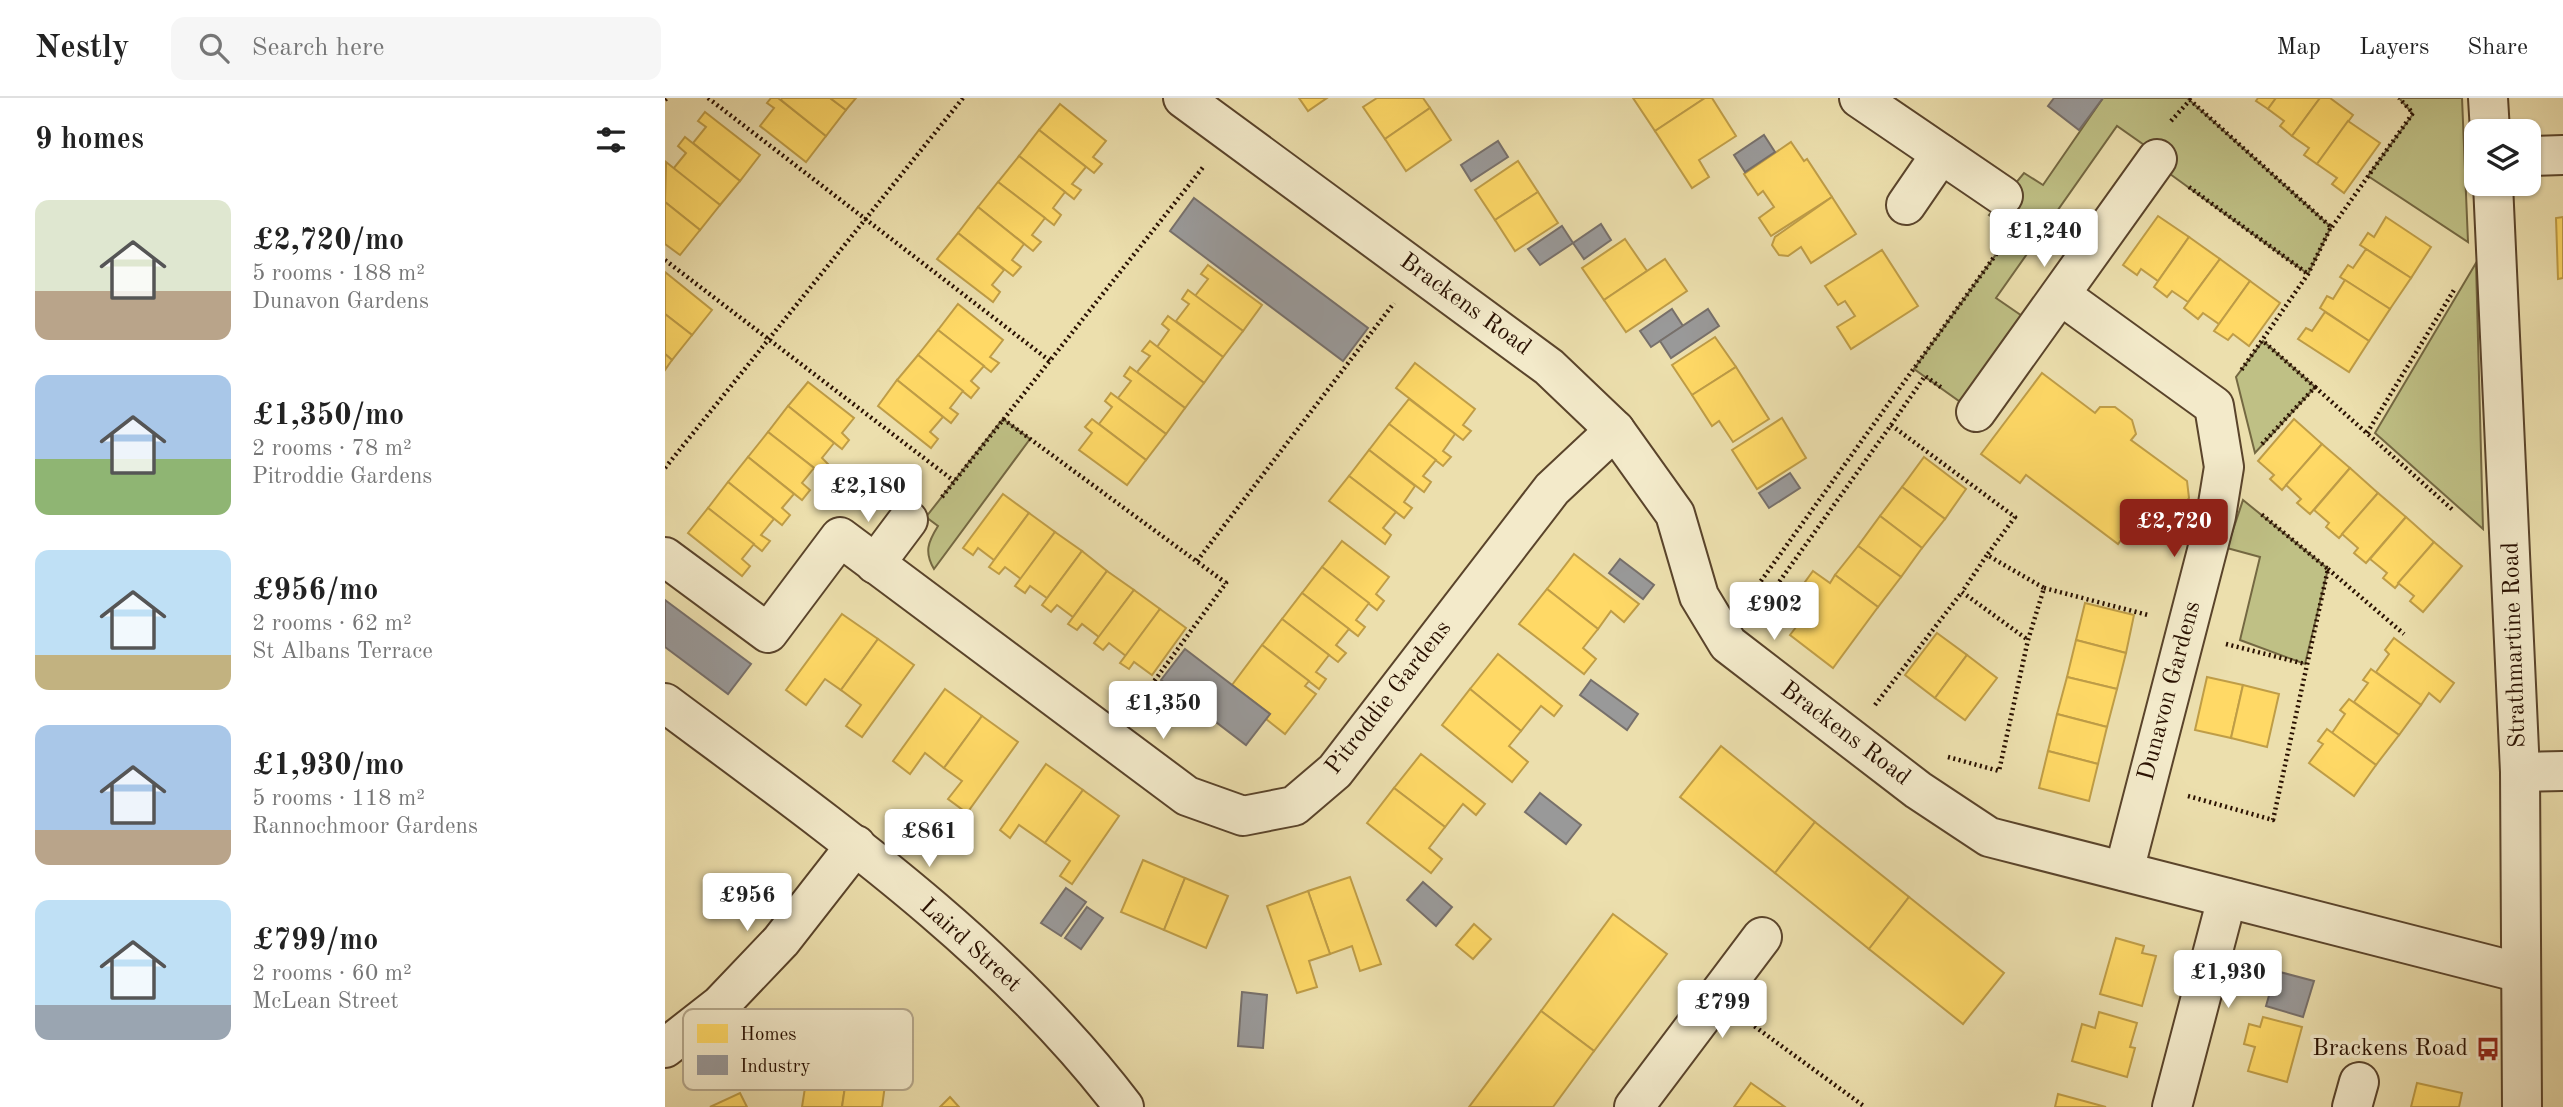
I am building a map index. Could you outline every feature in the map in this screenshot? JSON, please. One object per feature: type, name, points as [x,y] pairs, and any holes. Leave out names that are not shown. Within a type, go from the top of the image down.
[{"type":"street","name":"Brackens Road","points":[[1184,98],[1549,367],[1615,430],[1675,514],[1699,596],[1728,644],[1918,790],[1989,837],[2521,973]]},
{"type":"street","points":[[1859,98],[2003,196]]},
{"type":"street","points":[[2488,98],[2489,119]]},
{"type":"street","points":[[1906,205],[1941,154]]},
{"type":"street","points":[[2541,156],[2563,155]]},
{"type":"street","points":[[1976,412],[2062,296],[2157,159]]},
{"type":"street","name":"Strathmartine Road","points":[[2494,196],[2520,772],[2522,1107]]},
{"type":"street","points":[[2062,296],[2214,406]]},
{"type":"street","name":"Dunavon Gardens","points":[[2124,871],[2204,634],[2216,516],[2224,467],[2214,406]]},
{"type":"street","name":"Pitroddie Gardens","points":[[665,557],[768,633],[840,537],[1187,796],[1243,816],[1294,806],[1335,771],[1552,489],[1615,430]]},
{"type":"street","points":[[875,564],[908,520]]},
{"type":"street","name":"Laird Street","points":[[665,703],[856,845],[995,965],[1088,1060],[1124,1107]]},
{"type":"street","points":[[2520,772],[2563,771]]},
{"type":"street","points":[[714,1009],[781,941],[856,845]]},
{"type":"street","points":[[2174,1106],[2227,898]]},
{"type":"street","points":[[1634,1107],[1762,937]]},
{"type":"street","points":[[665,1048],[683,1034]]},
{"type":"path","points":[[708,98],[1049,360]]},
{"type":"path","points":[[665,468],[963,98]]},
{"type":"path","points":[[2214,406],[2263,341],[2308,274],[2331,227],[2413,113],[2399,98]]},
{"type":"path","points":[[2308,274],[2170,174],[2157,159],[2151,144],[2189,99],[2331,227]]},
{"type":"path","points":[[908,520],[926,517],[1231,133]]},
{"type":"path","points":[[1728,644],[1748,599],[2012,232],[1989,215],[2003,196]]},
{"type":"path","points":[[665,260],[954,481]]},
{"type":"path","points":[[1197,561],[1419,270]]},
{"type":"path","points":[[2367,433],[2458,283]]},
{"type":"path","points":[[2263,341],[2454,510]]},
{"type":"path","points":[[1728,644],[1761,608],[1925,376],[1976,412]]},
{"type":"path","points":[[2224,467],[2248,469],[2255,453],[2315,387]]},
{"type":"path","points":[[1003,419],[1226,583],[1111,740]]},
{"type":"path","points":[[1850,738],[1962,592],[2015,517],[1891,425]]},
{"type":"path","points":[[2254,508],[2404,634]]},
{"type":"path","points":[[1987,555],[2044,588],[2305,664]]},
{"type":"path","points":[[2176,793],[2273,820],[2305,664],[2328,569]]},
{"type":"path","points":[[1918,790],[1945,756],[1999,771],[2028,640],[2044,588]]},
{"type":"path","points":[[1962,592],[2028,640]]},
{"type":"path","points":[[1716,997],[1865,1107]]},
{"type":"green space","points":[[2103,98],[2187,98],[2331,227],[2308,274],[2170,174],[2174,166],[2117,126],[1996,298],[2025,318],[1966,406],[1914,369],[2012,232],[1989,215],[2024,173],[2043,185]]},
{"type":"green space","points":[[2399,98],[2462,98],[2468,242],[2368,176],[2413,114]]},
{"type":"green space","points":[[2476,263],[2483,529],[2375,433]]},
{"type":"green space","points":[[2263,341],[2315,387],[2255,453],[2236,377]]},
{"type":"green space","points":[[1003,419],[1030,439],[934,569],[929,557],[929,547],[938,526],[926,517]]},
{"type":"green space","points":[[2243,500],[2328,569],[2305,664],[2240,640],[2260,557],[2227,548]]},
{"type":"building: Homes","points":[[771,98],[778,98],[826,136],[806,162],[760,126],[774,108],[767,103]]},
{"type":"building: Homes","points":[[830,98],[846,110],[826,136],[781,100]]},
{"type":"building: Homes","points":[[830,98],[856,98],[846,110]]},
{"type":"building: Homes","points":[[1299,98],[1327,98],[1308,111]]},
{"type":"building: Homes","points":[[1377,98],[1423,98],[1430,108],[1385,139],[1363,107]]},
{"type":"building: Homes","points":[[1633,98],[1705,98],[1655,131]]},
{"type":"building: Homes","points":[[1705,98],[1712,98],[1736,136],[1699,160],[1709,177],[1692,188],[1655,131]]},
{"type":"building: Homes","points":[[2258,98],[2276,98],[2268,109],[2256,101]]},
{"type":"building: Homes","points":[[2276,98],[2320,98],[2292,136],[2280,126],[2284,121],[2268,109]]},
{"type":"building: Homes","points":[[2320,98],[2330,98],[2353,115],[2317,164],[2304,155],[2309,148],[2292,136]]},
{"type":"building: Homes","points":[[1060,104],[1106,141],[1093,157],[1102,164],[1094,173],[1039,130]]},
{"type":"building: Homes","points":[[1430,108],[1451,140],[1406,171],[1385,139]]},
{"type":"building: Homes","points":[[705,112],[760,155],[740,181],[693,143],[706,127],[698,121]]},
{"type":"building: Homes","points":[[2348,121],[2380,143],[2344,193],[2332,184],[2337,178],[2317,164]]},
{"type":"building: Homes","points":[[1039,130],[1086,167],[1072,184],[1081,190],[1074,199],[1019,156]]},
{"type":"building: Homes","points":[[685,137],[740,181],[720,205],[673,169],[686,153],[678,146]]},
{"type":"building: Homes","points":[[1791,142],[1804,161],[1807,159],[1832,197],[1771,236],[1759,218],[1774,207],[1763,191],[1758,195],[1744,174]]},
{"type":"building: Homes","points":[[1019,156],[1065,192],[1053,208],[1061,215],[1054,225],[998,182]]},
{"type":"building: Homes","points":[[1518,161],[1538,192],[1495,220],[1475,190]]},
{"type":"building: Homes","points":[[666,162],[720,205],[700,230],[665,202]]},
{"type":"building: Homes","points":[[998,182],[1045,218],[1032,235],[1041,242],[1033,251],[978,207]]},
{"type":"building: Homes","points":[[1538,192],[1558,223],[1515,251],[1495,220]]},
{"type":"building: Homes","points":[[1832,197],[1856,234],[1811,263],[1801,247],[1788,256],[1779,255],[1772,245],[1775,237]]},
{"type":"building: Homes","points":[[665,202],[700,230],[680,255],[665,244]]},
{"type":"building: Homes","points":[[978,207],[1024,244],[1012,260],[1021,267],[1013,276],[958,233]]},
{"type":"building: Homes","points":[[2158,216],[2189,237],[2158,281],[2141,269],[2137,275],[2123,265]]},
{"type":"building: Homes","points":[[2386,217],[2431,247],[2411,278],[2360,245],[2368,233],[2374,237]]},
{"type":"building: Homes","points":[[2563,217],[2563,278],[2558,279],[2556,218]]},
{"type":"building: Homes","points":[[958,233],[1004,270],[992,285],[1000,292],[993,302],[937,259]]},
{"type":"building: Homes","points":[[2189,237],[2220,259],[2188,302],[2172,291],[2167,297],[2154,287]]},
{"type":"building: Homes","points":[[1625,239],[1647,271],[1604,300],[1582,268]]},
{"type":"building: Homes","points":[[2366,249],[2411,278],[2390,309],[2340,277],[2348,265],[2353,268]]},
{"type":"building: Homes","points":[[1882,250],[1918,306],[1851,349],[1837,327],[1855,316],[1845,301],[1838,305],[1825,286]]},
{"type":"building: Homes","points":[[1665,259],[1687,291],[1626,332],[1604,300]]},
{"type":"building: Homes","points":[[2220,259],[2250,281],[2219,324],[2203,313],[2198,319],[2184,308]]},
{"type":"building: Homes","points":[[1208,265],[1262,305],[1243,331],[1195,296],[1208,279],[1201,274]]},
{"type":"building: Homes","points":[[665,272],[712,310],[692,335],[665,314]]},
{"type":"building: Homes","points":[[2345,280],[2390,309],[2369,341],[2320,308],[2327,296],[2333,299]]},
{"type":"building: Homes","points":[[2250,281],[2280,303],[2249,346],[2233,334],[2228,340],[2214,331]]},
{"type":"building: Homes","points":[[1188,290],[1243,331],[1223,357],[1176,321],[1189,304],[1182,299]]},
{"type":"building: Homes","points":[[958,304],[1003,340],[990,357],[999,363],[991,372],[938,330]]},
{"type":"building: Homes","points":[[2325,312],[2369,341],[2349,372],[2298,339],[2306,328],[2312,331]]},
{"type":"building: Homes","points":[[665,314],[692,335],[672,360],[665,354]]},
{"type":"building: Homes","points":[[1168,316],[1223,357],[1204,383],[1157,347],[1169,330],[1162,324]]},
{"type":"building: Homes","points":[[938,330],[984,366],[971,381],[979,388],[971,398],[918,355]]},
{"type":"building: Homes","points":[[1715,337],[1736,367],[1692,395],[1672,365]]},
{"type":"building: Homes","points":[[1150,341],[1204,383],[1185,408],[1137,372],[1150,356],[1142,351]]},
{"type":"building: Homes","points":[[665,354],[672,360],[665,370]]},
{"type":"building: Homes","points":[[918,355],[963,391],[950,408],[958,414],[951,423],[897,380]]},
{"type":"building: Homes","points":[[1415,363],[1475,409],[1463,425],[1471,431],[1463,440],[1396,388]]},
{"type":"building: Homes","points":[[1130,367],[1185,408],[1166,434],[1118,398],[1131,381],[1124,376]]},
{"type":"building: Homes","points":[[1736,367],[1769,419],[1733,442],[1719,421],[1712,426],[1692,395]]},
{"type":"building: Homes","points":[[2042,373],[2095,413],[2100,407],[2115,407],[2132,420],[2136,434],[2131,440],[2187,481],[2189,498],[2176,515],[2158,518],[2146,535],[2132,525],[2118,544],[2026,475],[2020,483],[1981,454]]},
{"type":"building: Homes","points":[[897,380],[943,417],[930,432],[938,439],[931,448],[878,406]]},
{"type":"building: Homes","points":[[808,382],[854,418],[842,433],[849,440],[842,449],[788,406]]},
{"type":"building: Homes","points":[[1111,393],[1166,434],[1146,460],[1099,424],[1112,407],[1105,401]]},
{"type":"building: Homes","points":[[1409,399],[1455,434],[1443,451],[1451,457],[1443,466],[1389,424]]},
{"type":"building: Homes","points":[[788,406],[834,443],[822,458],[829,465],[822,474],[768,432]]},
{"type":"building: Homes","points":[[1782,418],[1806,458],[1757,489],[1732,450]]},
{"type":"building: Homes","points":[[1092,419],[1146,460],[1127,485],[1079,450],[1092,433],[1085,427]]},
{"type":"building: Homes","points":[[2294,419],[2322,444],[2282,490],[2270,479],[2274,475],[2258,461]]},
{"type":"building: Homes","points":[[1389,424],[1436,460],[1423,476],[1431,482],[1424,492],[1369,450]]},
{"type":"building: Homes","points":[[768,432],[814,468],[802,483],[810,490],[802,500],[748,457]]},
{"type":"building: Homes","points":[[2322,444],[2350,468],[2310,514],[2297,503],[2301,499],[2286,485]]},
{"type":"building: Homes","points":[[1369,450],[1415,486],[1404,502],[1412,508],[1404,518],[1349,476]]},
{"type":"building: Homes","points":[[748,457],[794,494],[782,508],[790,515],[782,525],[728,482]]},
{"type":"building: Homes","points":[[1924,457],[1966,489],[1945,519],[1902,487]]},
{"type":"building: Homes","points":[[2350,468],[2378,493],[2339,538],[2326,527],[2329,523],[2314,510]]},
{"type":"building: Homes","points":[[1349,476],[1396,512],[1383,528],[1391,535],[1385,544],[1329,501]]},
{"type":"building: Homes","points":[[728,482],[774,519],[761,535],[770,541],[762,551],[708,508]]},
{"type":"building: Homes","points":[[1902,487],[1945,519],[1922,548],[1880,516]]},
{"type":"building: Homes","points":[[2378,493],[2406,517],[2366,563],[2354,553],[2358,548],[2342,534]]},
{"type":"building: Homes","points":[[1003,494],[1029,513],[994,560],[978,548],[973,555],[963,548]]},
{"type":"building: Homes","points":[[708,508],[754,544],[742,559],[750,566],[742,576],[688,533]]},
{"type":"building: Homes","points":[[1029,513],[1055,532],[1021,579],[1005,567],[999,574],[989,567]]},
{"type":"building: Homes","points":[[1880,516],[1922,548],[1901,577],[1858,546]]},
{"type":"building: Homes","points":[[2406,517],[2434,542],[2395,588],[2383,578],[2387,573],[2370,559]]},
{"type":"building: Homes","points":[[1055,532],[1082,551],[1047,598],[1030,586],[1025,593],[1015,586]]},
{"type":"building: Homes","points":[[1342,541],[1389,577],[1376,594],[1384,601],[1377,610],[1322,567]]},
{"type":"building: Homes","points":[[2434,542],[2462,566],[2423,612],[2410,601],[2414,596],[2398,583]]},
{"type":"building: Homes","points":[[1858,546],[1901,577],[1878,607],[1835,575]]},
{"type":"building: Homes","points":[[1082,551],[1107,571],[1073,617],[1057,605],[1051,612],[1042,605]]},
{"type":"building: Homes","points":[[1574,554],[1639,604],[1624,622],[1611,611],[1598,629],[1547,589]]},
{"type":"building: Homes","points":[[1322,567],[1369,603],[1356,620],[1365,627],[1358,636],[1302,593]]},
{"type":"building: Homes","points":[[1107,571],[1134,590],[1099,637],[1082,624],[1077,630],[1068,624]]},
{"type":"building: Homes","points":[[1813,571],[1830,583],[1835,575],[1878,607],[1833,668],[1790,635],[1813,605],[1797,593]]},
{"type":"building: Homes","points":[[1547,589],[1598,629],[1583,648],[1596,659],[1584,674],[1519,624]]},
{"type":"building: Homes","points":[[1134,590],[1160,609],[1126,656],[1109,643],[1103,650],[1094,643]]},
{"type":"building: Homes","points":[[1302,593],[1349,629],[1336,645],[1346,653],[1338,662],[1282,619]]},
{"type":"building: Homes","points":[[2085,603],[2134,615],[2126,653],[2076,640]]},
{"type":"building: Homes","points":[[1160,609],[1186,628],[1152,675],[1134,662],[1129,669],[1120,663]]},
{"type":"building: Homes","points":[[842,614],[878,639],[841,690],[825,679],[806,705],[786,690]]},
{"type":"building: Homes","points":[[1282,619],[1329,655],[1316,672],[1326,679],[1319,689],[1262,645]]},
{"type":"building: Homes","points":[[1937,633],[1967,655],[1935,698],[1905,675]]},
{"type":"building: Homes","points":[[2394,638],[2454,683],[2440,702],[2429,693],[2421,705],[2376,672],[2389,654],[2385,650]]},
{"type":"building: Homes","points":[[878,639],[914,665],[862,737],[846,726],[861,705],[841,690]]},
{"type":"building: Homes","points":[[2076,640],[2126,653],[2117,689],[2067,677]]},
{"type":"building: Homes","points":[[1262,645],[1309,681],[1305,686],[1316,694],[1285,734],[1266,719],[1270,714],[1232,685]]},
{"type":"building: Homes","points":[[1498,654],[1562,706],[1554,716],[1541,706],[1521,731],[1470,689]]},
{"type":"building: Homes","points":[[1967,655],[1997,678],[1965,720],[1935,698]]},
{"type":"building: Homes","points":[[2371,669],[2421,705],[2399,735],[2354,702],[2368,683],[2363,680]]},
{"type":"building: Homes","points":[[2067,677],[2117,689],[2107,727],[2057,714]]},
{"type":"building: Homes","points":[[2207,677],[2243,685],[2231,738],[2195,730]]},
{"type":"building: Homes","points":[[2243,685],[2279,694],[2267,747],[2231,738]]},
{"type":"building: Homes","points":[[945,689],[982,716],[944,768],[925,753],[910,774],[893,761]]},
{"type":"building: Homes","points":[[1470,689],[1521,731],[1509,746],[1528,762],[1512,782],[1442,725]]},
{"type":"building: Homes","points":[[2349,699],[2399,735],[2376,765],[2332,733],[2345,714],[2340,710]]},
{"type":"building: Homes","points":[[2057,714],[2107,727],[2098,764],[2048,751]]},
{"type":"building: Homes","points":[[982,716],[1018,742],[967,813],[948,799],[962,781],[944,768]]},
{"type":"building: Homes","points":[[2327,729],[2376,765],[2354,796],[2309,763],[2323,744],[2318,741]]},
{"type":"building: Homes","points":[[1721,746],[1815,822],[1775,873],[1680,797]]},
{"type":"building: Homes","points":[[2048,751],[2098,764],[2089,801],[2039,788]]},
{"type":"building: Homes","points":[[1421,754],[1485,804],[1476,815],[1463,804],[1445,827],[1394,788]]},
{"type":"building: Homes","points":[[1046,764],[1083,790],[1045,843],[1019,825],[1010,838],[1000,830]]},
{"type":"building: Homes","points":[[1394,788],[1445,827],[1429,848],[1442,859],[1431,873],[1367,823]]},
{"type":"building: Homes","points":[[1083,790],[1119,816],[1072,884],[1060,876],[1070,861],[1045,843]]},
{"type":"building: Homes","points":[[1815,822],[1909,897],[1869,949],[1775,873]]},
{"type":"building: Homes","points":[[1143,860],[1185,878],[1164,930],[1121,912]]},
{"type":"building: Homes","points":[[1350,877],[1381,964],[1360,971],[1352,946],[1330,954],[1308,891]]},
{"type":"building: Homes","points":[[1185,878],[1228,896],[1206,948],[1164,930]]},
{"type":"building: Homes","points":[[1308,891],[1330,954],[1309,961],[1317,987],[1297,993],[1267,906]]},
{"type":"building: Homes","points":[[1909,897],[2004,973],[1963,1024],[1869,949]]},
{"type":"building: Homes","points":[[1613,914],[1667,954],[1594,1051],[1541,1011]]},
{"type":"building: Homes","points":[[1474,924],[1491,939],[1473,959],[1456,945]]},
{"type":"building: Homes","points":[[2116,938],[2144,946],[2142,953],[2156,956],[2142,1006],[2100,994]]},
{"type":"building: Homes","points":[[1541,1011],[1594,1051],[1553,1107],[1469,1107]]},
{"type":"building: Homes","points":[[2099,1012],[2137,1023],[2130,1047],[2135,1048],[2127,1077],[2072,1061],[2082,1024],[2095,1028]]},
{"type":"building: Homes","points":[[2263,1017],[2302,1027],[2287,1082],[2248,1071],[2255,1047],[2244,1044],[2249,1024],[2260,1027]]},
{"type":"building: Homes","points":[[1751,1083],[1785,1107],[1734,1107]]},
{"type":"building: Homes","points":[[2417,1083],[2462,1093],[2459,1107],[2411,1107]]},
{"type":"building: Homes","points":[[805,1090],[845,1090],[842,1107],[802,1107]]},
{"type":"building: Homes","points":[[845,1090],[884,1090],[882,1107],[842,1107]]},
{"type":"building: Homes","points":[[740,1093],[747,1107],[710,1107]]},
{"type":"building: Homes","points":[[2058,1094],[2106,1107],[2055,1107]]},
{"type":"building: Homes","points":[[950,1097],[959,1107],[940,1107]]},
{"type":"building: Industry","points":[[2054,98],[2103,98],[2079,130],[2048,106]]},
{"type":"building: Industry","points":[[1764,135],[1775,152],[1745,172],[1734,155]]},
{"type":"building: Industry","points":[[1498,141],[1508,157],[1471,181],[1461,165]]},
{"type":"building: Industry","points":[[1194,198],[1368,328],[1343,361],[1170,231]]},
{"type":"building: Industry","points":[[1601,224],[1611,240],[1584,259],[1573,243]]},
{"type":"building: Industry","points":[[1562,226],[1573,243],[1540,265],[1528,249]]},
{"type":"building: Industry","points":[[1672,309],[1683,326],[1651,347],[1640,331]]},
{"type":"building: Industry","points":[[1708,309],[1719,326],[1671,358],[1660,341]]},
{"type":"building: Industry","points":[[1790,473],[1800,488],[1769,508],[1759,493]]},
{"type":"building: Industry","points":[[1620,559],[1654,585],[1643,599],[1609,573]]},
{"type":"building: Industry","points":[[665,600],[751,664],[728,694],[665,647]]},
{"type":"building: Industry","points":[[1185,649],[1270,714],[1246,745],[1161,680]]},
{"type":"building: Industry","points":[[1591,680],[1638,714],[1627,730],[1580,695]]},
{"type":"building: Industry","points":[[1540,793],[1581,825],[1566,844],[1525,812]]},
{"type":"building: Industry","points":[[1423,882],[1452,907],[1436,926],[1407,900]]},
{"type":"building: Industry","points":[[1066,888],[1086,902],[1061,936],[1041,923]]},
{"type":"building: Industry","points":[[1087,907],[1103,918],[1081,949],[1065,938]]},
{"type":"building: Industry","points":[[2276,971],[2314,981],[2303,1017],[2266,1006]]},
{"type":"building: Industry","points":[[1242,992],[1267,995],[1263,1048],[1238,1046]]},
{"type":"place","name":"Brackens Road","points":[[2488,1049]]}]
